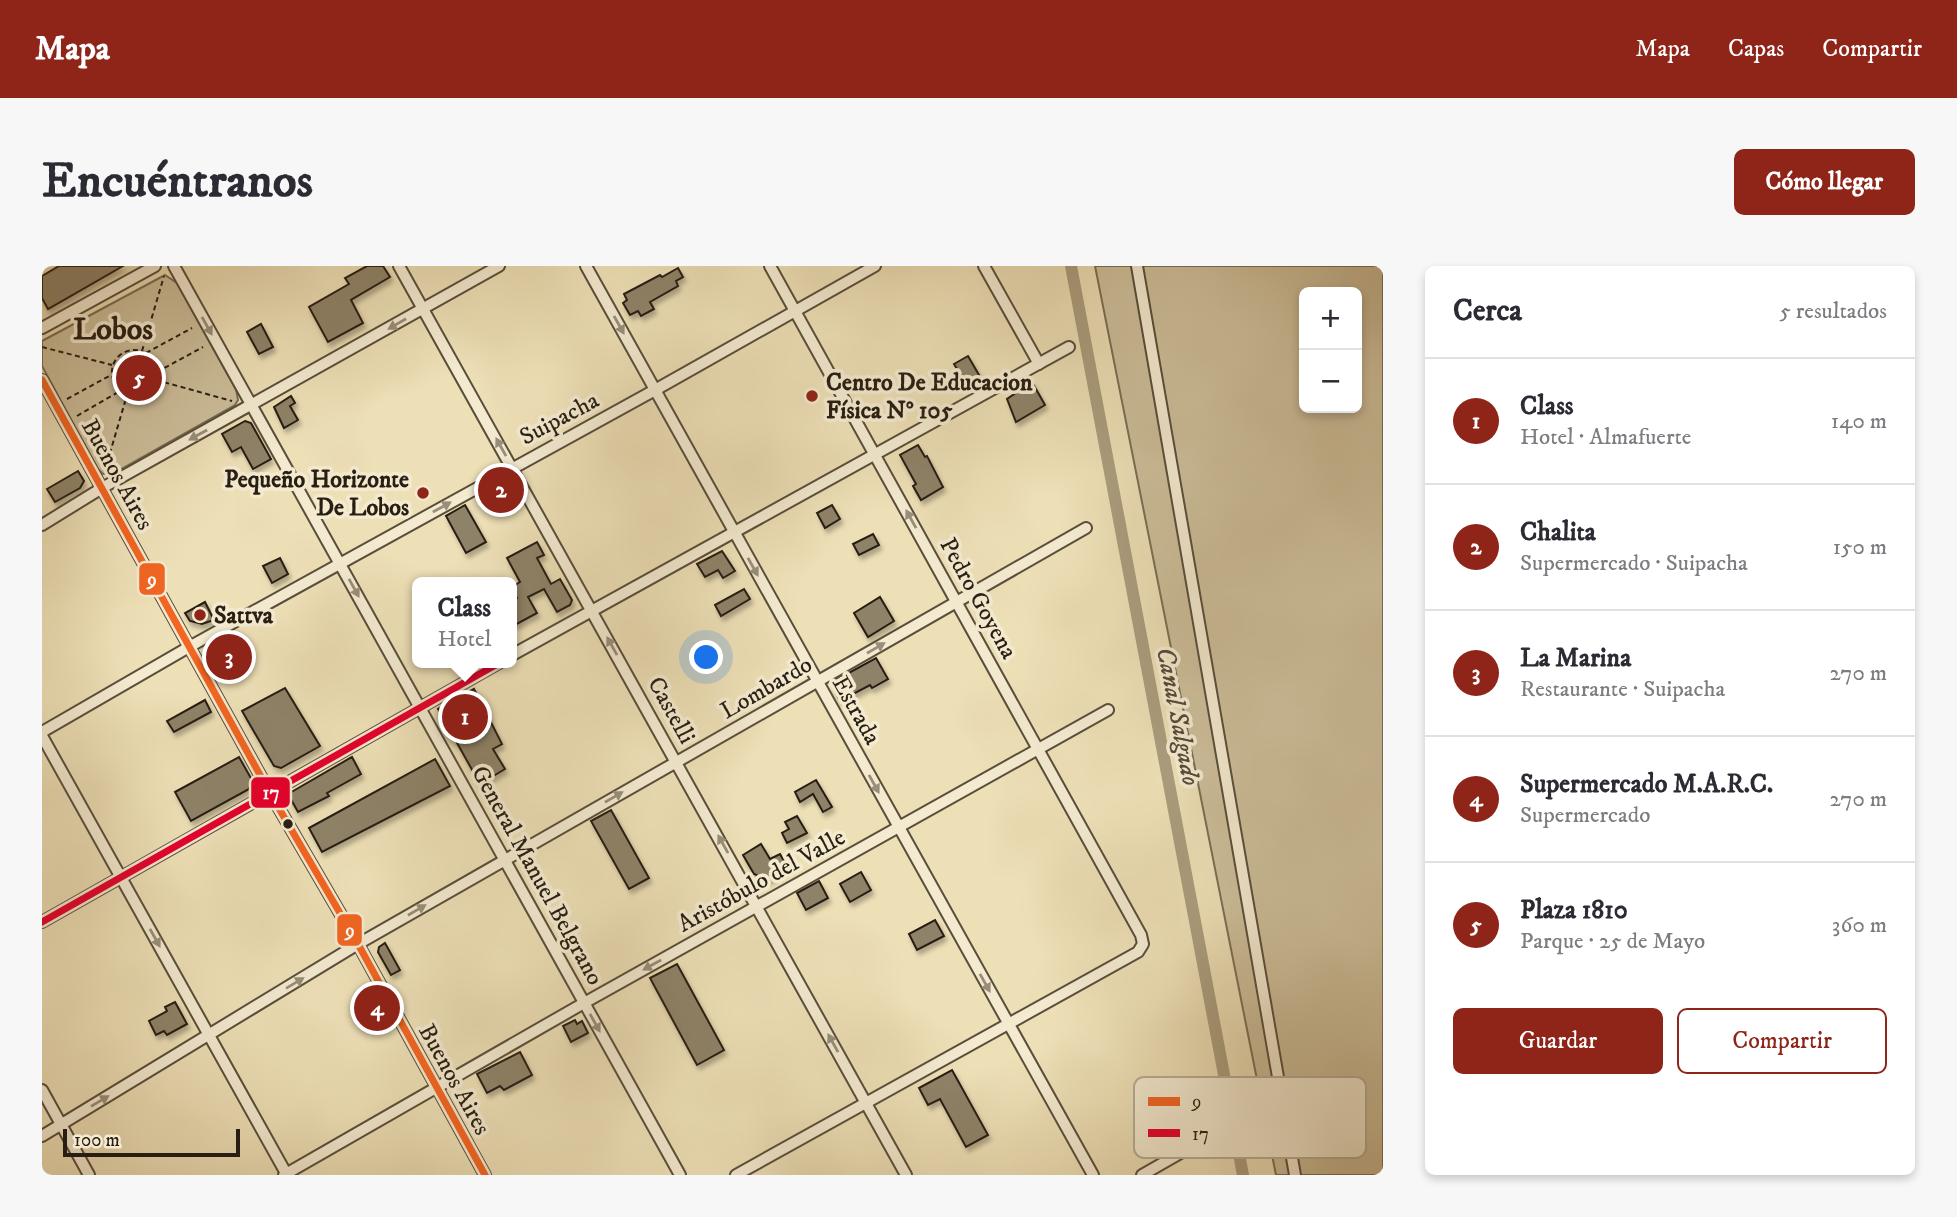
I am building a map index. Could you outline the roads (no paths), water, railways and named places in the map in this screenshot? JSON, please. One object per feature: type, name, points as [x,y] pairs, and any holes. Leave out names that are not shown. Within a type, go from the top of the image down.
[{"type":"street","points":[[42,328],[155,266]]},
{"type":"street","name":"General Manuel Belgrano","points":[[174,266],[680,1175]]},
{"type":"street","name":"Castelli","points":[[399,266],[906,1175]]},
{"type":"street","points":[[42,525],[102,488],[499,266]]},
{"type":"street","name":"Estrada","points":[[586,266],[1093,1175]]},
{"type":"street","name":"Pedro Goyena","points":[[770,266],[1141,935],[1143,944],[1138,952],[1008,1025]]},
{"type":"street","name":"Suipacha","points":[[42,734],[189,647],[875,266]]},
{"type":"street","points":[[984,266],[1039,364]]},
{"type":"street","points":[[1137,266],[1278,1077]]},
{"type":"street","points":[[517,652],[1069,347]]},
{"type":"street","name":"Buenos Aires","points":[[42,380],[485,1175]]},
{"type":"street","name":"Lombardo","points":[[42,1136],[358,944],[1086,528]]},
{"type":"street","points":[[42,922],[490,668]]},
{"type":"street","name":"Aristóbulo del Valle","points":[[286,1174],[435,1087],[1108,710]]},
{"type":"street","points":[[42,734],[286,1174]]},
{"type":"street","points":[[736,1175],[1008,1025]]},
{"type":"street","points":[[42,1090],[89,1175]]},
{"type":"street","points":[[1143,1175],[1172,1158]]},
{"type":"waterway","name":"Canal Salgado","points":[[1071,266],[1224,1077]]},
{"type":"waterway","name":"Canal Salgado","points":[[1240,1158],[1243,1175]]},
{"type":"place","name":"Plaza 1810","points":[[139,378]]},
{"type":"place","name":"Centro De Educacion Física N° 105","points":[[812,396]]},
{"type":"place","name":"Chalita","points":[[501,490]]},
{"type":"place","name":"Pequeño Horizonte De Lobos","points":[[423,493]]},
{"type":"place","name":"Sattva","points":[[200,615]]},
{"type":"place","name":"La Marina","points":[[229,657]]},
{"type":"place","name":"Class","points":[[465,717]]},
{"type":"place","name":"Supermercado M.A.R.C.","points":[[377,1008]]},
{"type":"district","name":"Lobos","points":[[113,328]]}]
